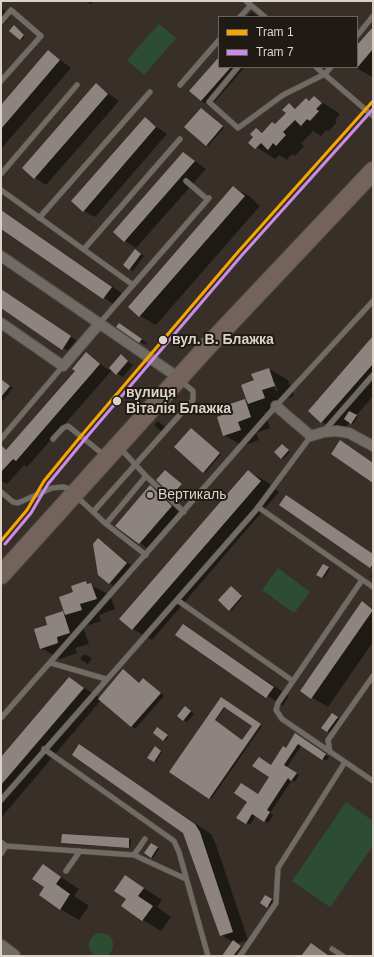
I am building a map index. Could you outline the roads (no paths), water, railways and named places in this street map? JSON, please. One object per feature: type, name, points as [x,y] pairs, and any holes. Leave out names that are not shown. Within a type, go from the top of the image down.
[{"type":"highway","points":[[1,574],[179,378],[373,171]]},
{"type":"street","points":[[1,256],[179,378]]},
{"type":"street","points":[[1,323],[63,366],[99,324]]},
{"type":"street","points":[[276,406],[311,436],[324,432],[337,431],[349,433],[373,446]]},
{"type":"street","points":[[1,947],[13,956]]},
{"type":"lane","points":[[241,16],[248,3],[264,16]]},
{"type":"lane","points":[[1,22],[11,10],[41,36],[1,81]]},
{"type":"lane","points":[[358,35],[373,16]]},
{"type":"lane","points":[[180,85],[218,41]]},
{"type":"lane","points":[[237,68],[209,102],[238,128],[283,95],[325,74],[330,68]]},
{"type":"lane","points":[[317,68],[373,116]]},
{"type":"lane","points":[[1,174],[76,85]]},
{"type":"lane","points":[[40,218],[150,92]]},
{"type":"lane","points":[[84,249],[180,139]]},
{"type":"lane","points":[[99,324],[208,199],[186,182]]},
{"type":"lane","points":[[1,190],[133,285]]},
{"type":"lane","points":[[1,718],[276,406],[373,301]]},
{"type":"lane","points":[[1,439],[63,366]]},
{"type":"lane","points":[[324,432],[373,375]]},
{"type":"lane","points":[[93,512],[136,466],[193,400],[193,391],[179,378]]},
{"type":"lane","points":[[53,439],[63,428],[68,426],[136,466],[184,512]]},
{"type":"lane","points":[[1,800],[258,507],[311,436]]},
{"type":"lane","points":[[106,524],[146,476]]},
{"type":"lane","points":[[1,492],[13,502],[18,503],[52,488],[64,487],[75,493],[106,524],[146,555]]},
{"type":"lane","points":[[258,507],[373,587]]},
{"type":"lane","points":[[362,580],[278,703],[277,714],[282,719],[373,781]]},
{"type":"lane","points":[[177,600],[293,681]]},
{"type":"lane","points":[[51,662],[106,679]]},
{"type":"lane","points":[[330,752],[327,744],[328,740],[373,676]]},
{"type":"lane","points":[[44,750],[169,837],[177,846],[208,956]]},
{"type":"lane","points":[[240,956],[276,903],[278,868],[345,762]]},
{"type":"lane","points":[[134,855],[145,839]]},
{"type":"lane","points":[[1,842],[6,846],[134,855],[186,879]]},
{"type":"lane","points":[[1,854],[6,846]]},
{"type":"lane","points":[[66,871],[80,851]]},
{"type":"lane","points":[[332,949],[343,956]]},
{"type":"tram line","name":"1","points":[[1,541],[27,510],[44,481],[81,436],[238,252],[373,101]]},
{"type":"tram line","name":"7","points":[[5,544],[31,513],[48,484],[85,439],[242,255],[373,109]]},
{"type":"place","name":"вул. В. Блажка","points":[[163,340]]},
{"type":"place","name":"вулиця Віталія Блажка","points":[[117,401]]},
{"type":"place","name":"Вертикаль","points":[[150,495]]}]
